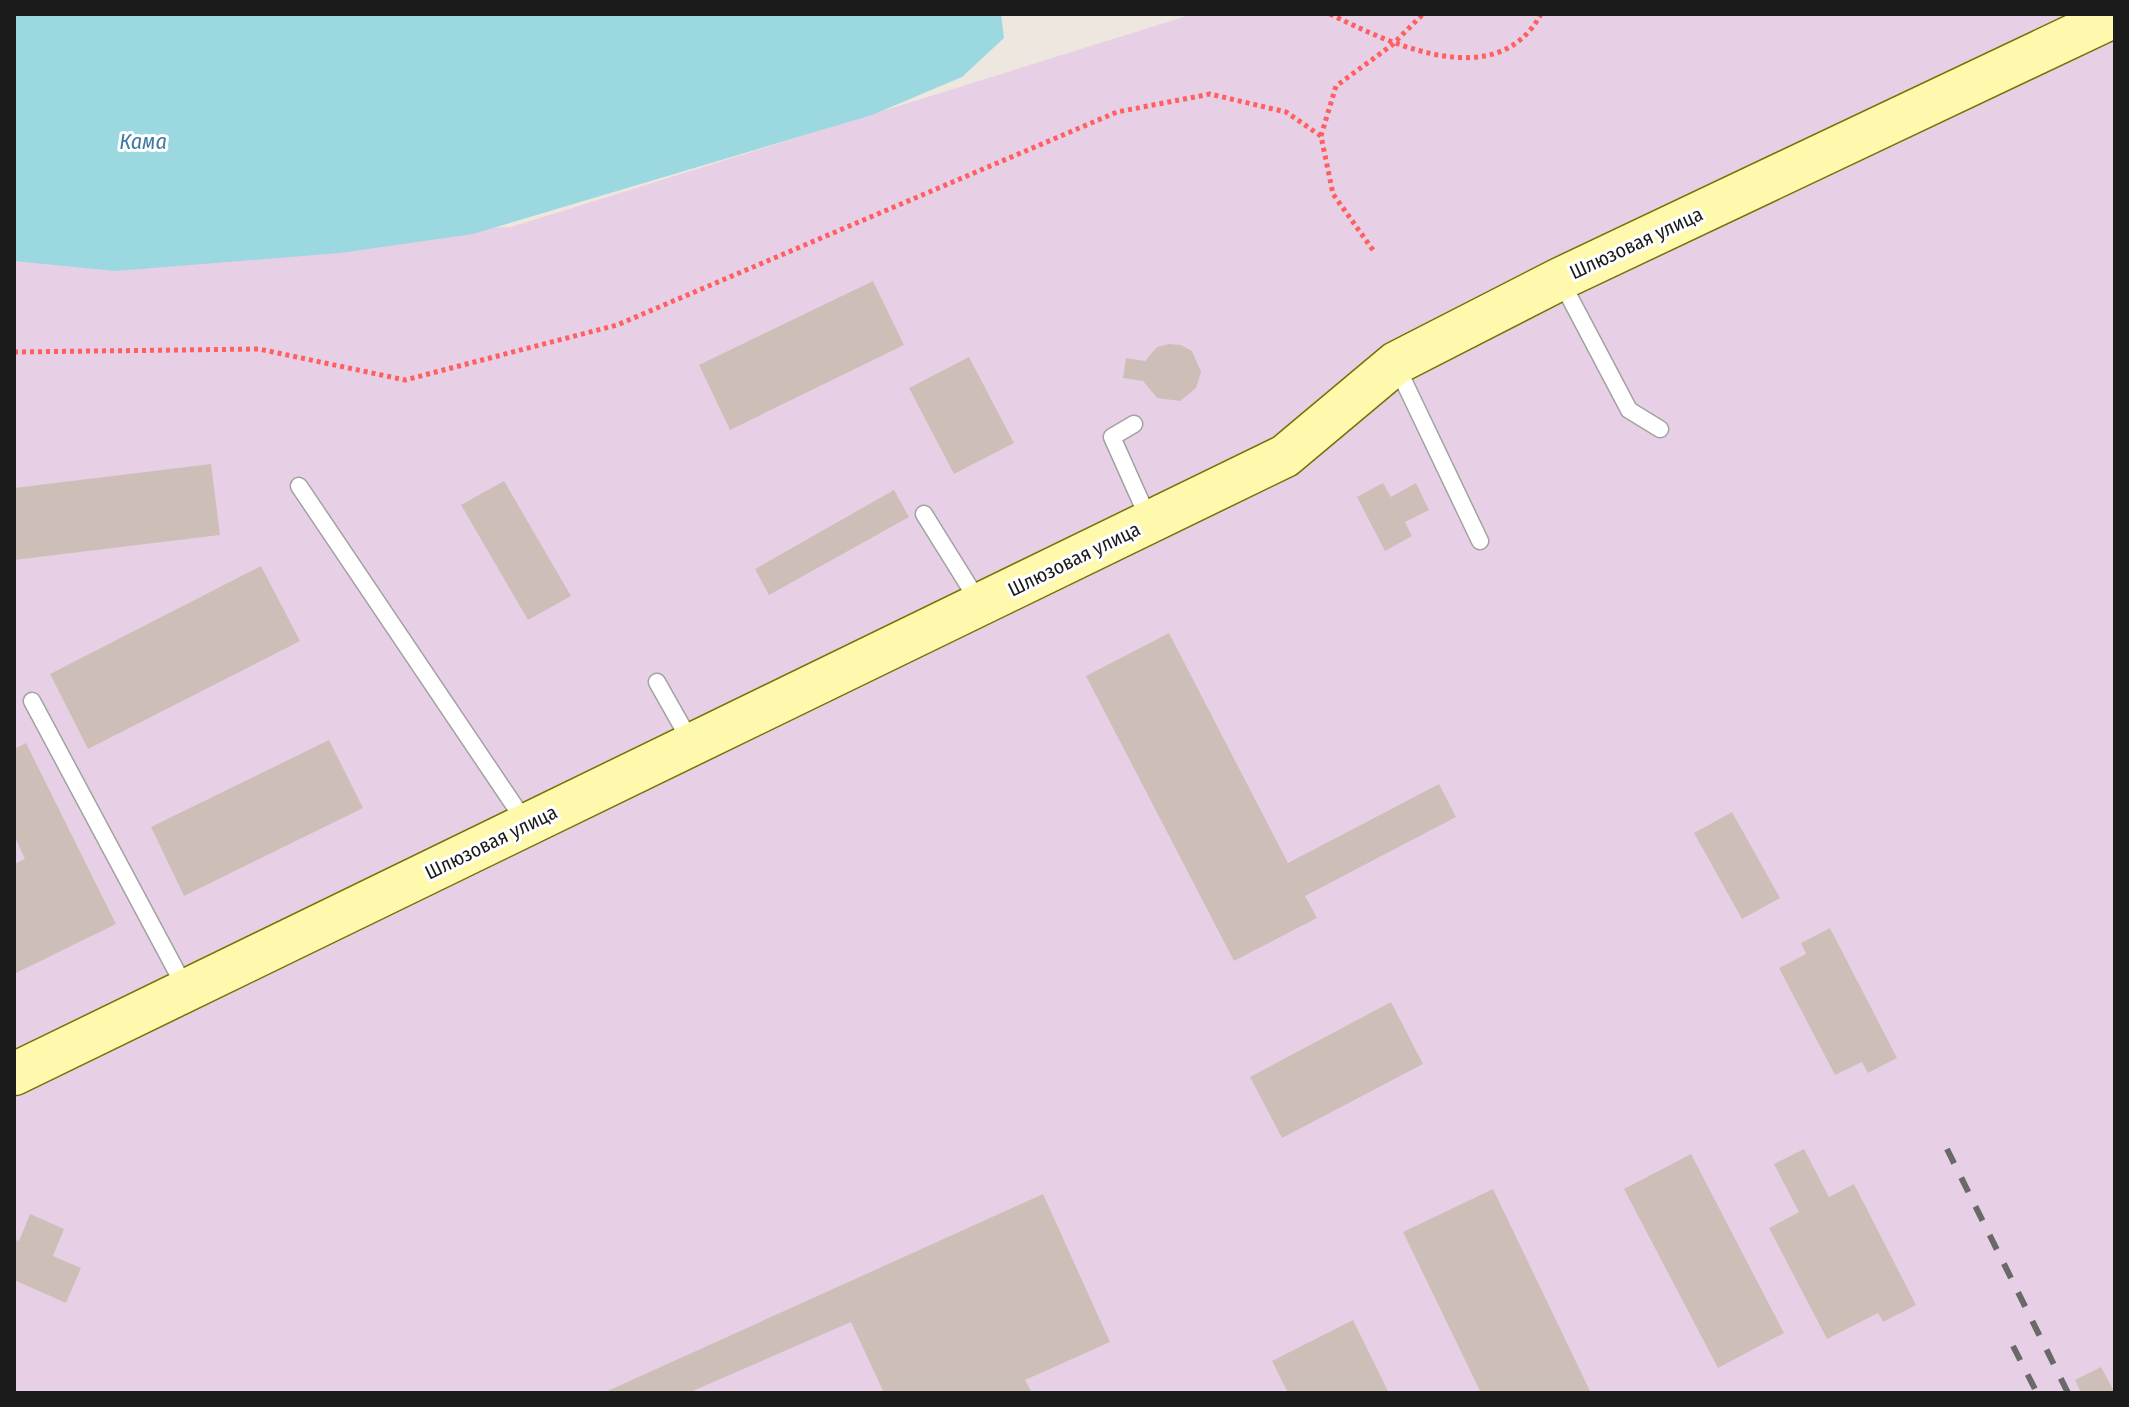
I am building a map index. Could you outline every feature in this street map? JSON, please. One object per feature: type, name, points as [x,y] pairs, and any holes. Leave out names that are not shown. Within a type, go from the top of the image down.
[{"type":"street","name":"Шлюзовая улица","points":[[14,1074],[1285,456],[1396,363],[1560,279],[2115,16]]},
{"type":"lane","points":[[1560,279],[1629,410],[1660,429]]},
{"type":"lane","points":[[1396,363],[1480,541]]},
{"type":"lane","points":[[1134,424],[1112,437],[1150,522]]},
{"type":"lane","points":[[299,486],[527,824]]},
{"type":"lane","points":[[924,514],[981,604]]},
{"type":"lane","points":[[657,682],[692,744]]},
{"type":"lane","points":[[32,701],[186,990]]},
{"type":"path","points":[[1330,14],[1392,45],[1458,58],[1497,55],[1531,32],[1541,14]]},
{"type":"path","points":[[1373,250],[1333,194],[1321,136],[1336,86],[1392,45],[1423,14]]},
{"type":"path","points":[[14,352],[259,349],[405,380],[617,325],[1117,112],[1210,94],[1286,112],[1321,136]]},
{"type":"shaded area","points":[[1193,14],[2115,14],[2115,1393],[14,1393],[14,249],[511,227]]},
{"type":"water","name":"Кама","points":[[14,14],[1001,14],[1004,38],[962,77],[872,115],[473,234],[340,253],[115,271],[14,261]]},
{"type":"building","points":[[873,281],[904,345],[730,430],[699,365]]},
{"type":"building","points":[[1181,345],[1192,351],[1201,372],[1196,388],[1180,401],[1157,398],[1143,381],[1123,378],[1126,358],[1145,361],[1157,347]]},
{"type":"building","points":[[969,357],[1014,443],[954,474],[909,388]]},
{"type":"building","points":[[211,464],[220,535],[14,560],[14,488]]},
{"type":"building","points":[[504,481],[571,596],[528,620],[461,505]]},
{"type":"building","points":[[1383,483],[1391,497],[1416,483],[1429,510],[1405,522],[1412,536],[1385,551],[1357,497]]},
{"type":"building","points":[[894,490],[909,517],[769,595],[755,569]]},
{"type":"building","points":[[261,566],[300,641],[88,749],[50,674]]},
{"type":"building","points":[[1169,633],[1288,863],[1439,784],[1456,817],[1305,896],[1317,918],[1234,961],[1086,676]]},
{"type":"building","points":[[329,740],[363,808],[184,896],[151,827]]},
{"type":"building","points":[[26,743],[116,924],[14,974],[14,864],[25,859],[14,835],[14,749]]},
{"type":"building","points":[[1732,812],[1780,898],[1742,919],[1694,833]]},
{"type":"building","points":[[1830,928],[1897,1058],[1868,1073],[1862,1062],[1835,1075],[1779,968],[1806,954],[1801,943]]},
{"type":"building","points":[[1391,1002],[1423,1064],[1282,1138],[1250,1077]]},
{"type":"building","points":[[1804,1149],[1829,1197],[1854,1184],[1916,1305],[1883,1322],[1878,1313],[1827,1339],[1769,1228],[1799,1212],[1774,1164]]},
{"type":"building","points":[[1691,1154],[1784,1333],[1718,1368],[1624,1189]]},
{"type":"building","points":[[1493,1189],[1591,1393],[1481,1393],[1403,1232]]},
{"type":"building","points":[[1043,1194],[1110,1342],[1025,1380],[1032,1393],[884,1393],[851,1322],[688,1393],[603,1393]]},
{"type":"building","points":[[30,1214],[64,1229],[53,1256],[81,1268],[66,1303],[14,1280],[14,1239],[19,1241]]},
{"type":"building","points":[[1353,1320],[1389,1393],[1288,1393],[1272,1361]]},
{"type":"building","points":[[2101,1367],[2115,1393],[2081,1393],[2075,1380]]},
{"type":"railway","points":[[1947,1149],[2068,1393]]},
{"type":"railway","points":[[2013,1346],[2037,1393]]}]
